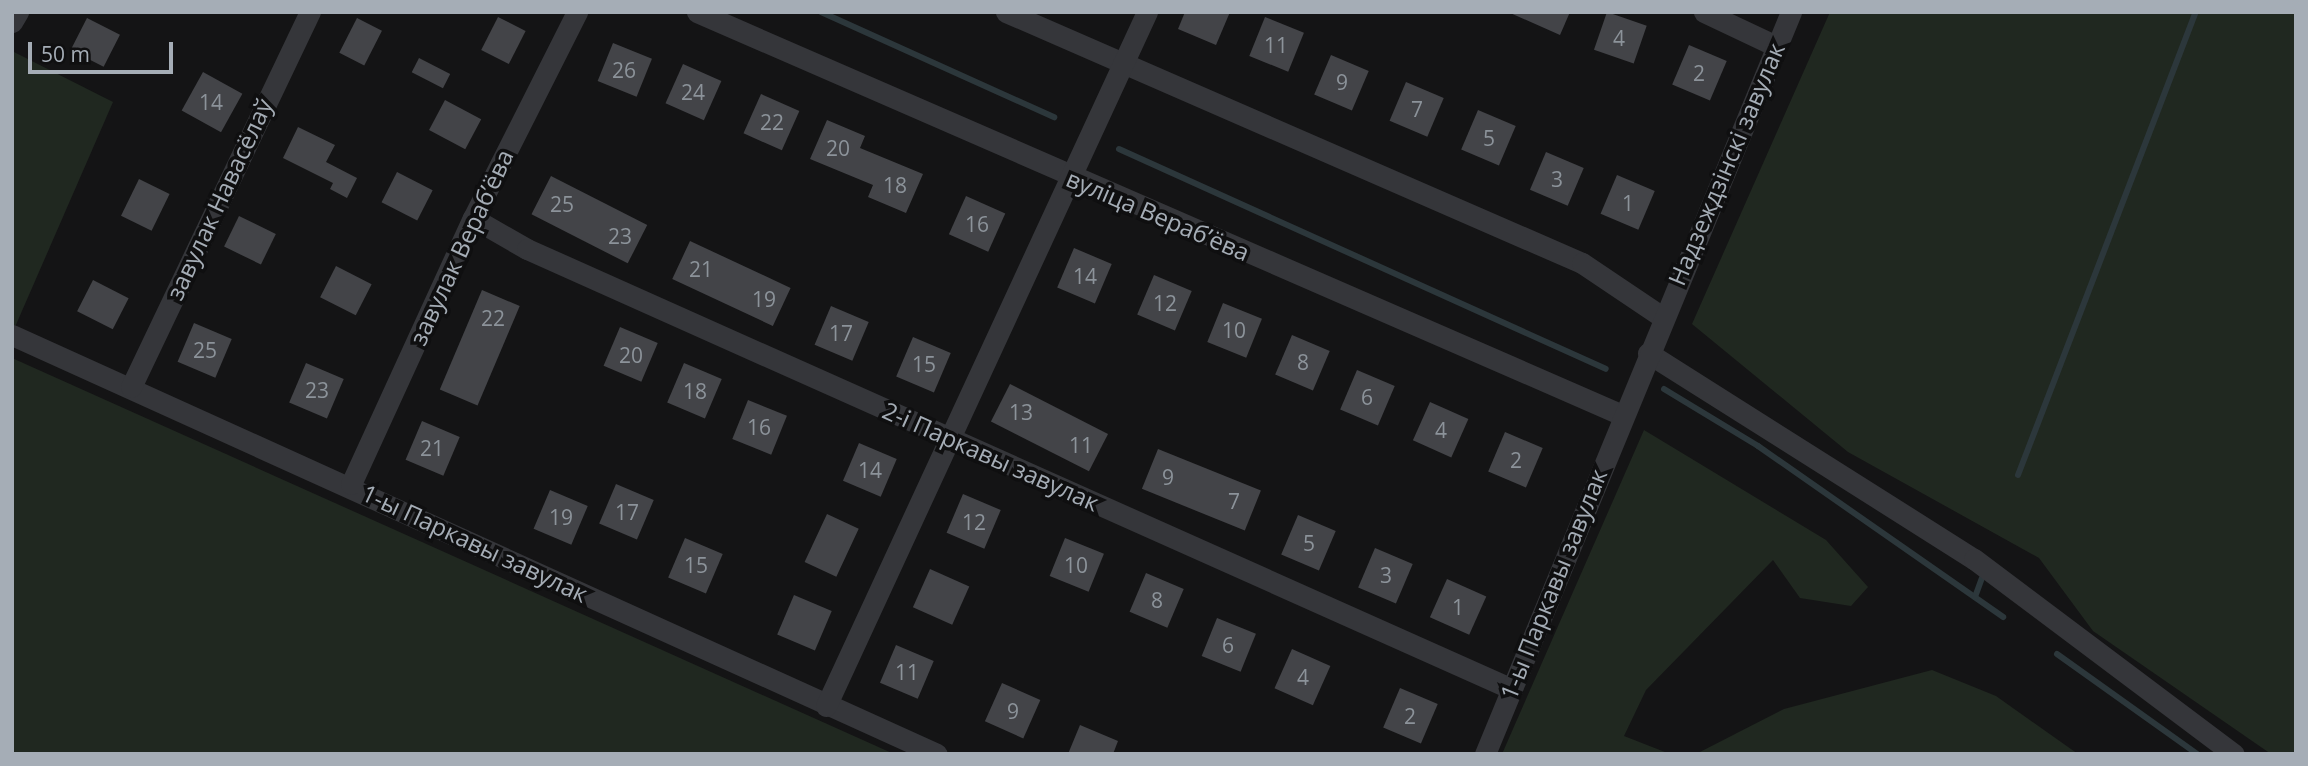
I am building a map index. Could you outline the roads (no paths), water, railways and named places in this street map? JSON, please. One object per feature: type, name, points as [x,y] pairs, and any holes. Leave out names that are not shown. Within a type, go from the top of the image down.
[{"type":"street","points":[[12,22],[18,12]]},
{"type":"street","name":"завулак Навасёлаў","points":[[131,387],[310,12]]},
{"type":"street","name":"завулак Верабʼёва","points":[[351,484],[473,218],[577,12]]},
{"type":"street","name":"вуліца Верабʼёва","points":[[697,12],[1070,177],[1620,414]]},
{"type":"street","points":[[1006,12],[1581,263],[1661,316]]},
{"type":"street","points":[[826,706],[947,437],[1147,12]]},
{"type":"street","points":[[1704,12],[1776,46]]},
{"type":"street","name":"Надзеждзінскі завулак","points":[[1648,353],[1661,316],[1791,12]]},
{"type":"street","name":"2-і Паркавы завулак","points":[[473,218],[527,249],[1512,689]]},
{"type":"street","name":"1-ы Паркавы завулак","points":[[12,335],[351,484],[826,706],[937,754]]},
{"type":"street","points":[[1648,353],[1974,559],[2234,754]]},
{"type":"street","name":"1-ы Паркавы завулак","points":[[1485,754],[1620,414],[1648,353]]},
{"type":"waterway","points":[[821,12],[1054,117]]},
{"type":"waterway","points":[[2018,475],[2196,12]]},
{"type":"waterway","points":[[1119,149],[1606,369]]},
{"type":"waterway","points":[[1664,389],[1758,446],[2003,617]]},
{"type":"waterway","points":[[1975,597],[1982,578]]},
{"type":"waterway","points":[[2057,654],[2197,754]]}]
